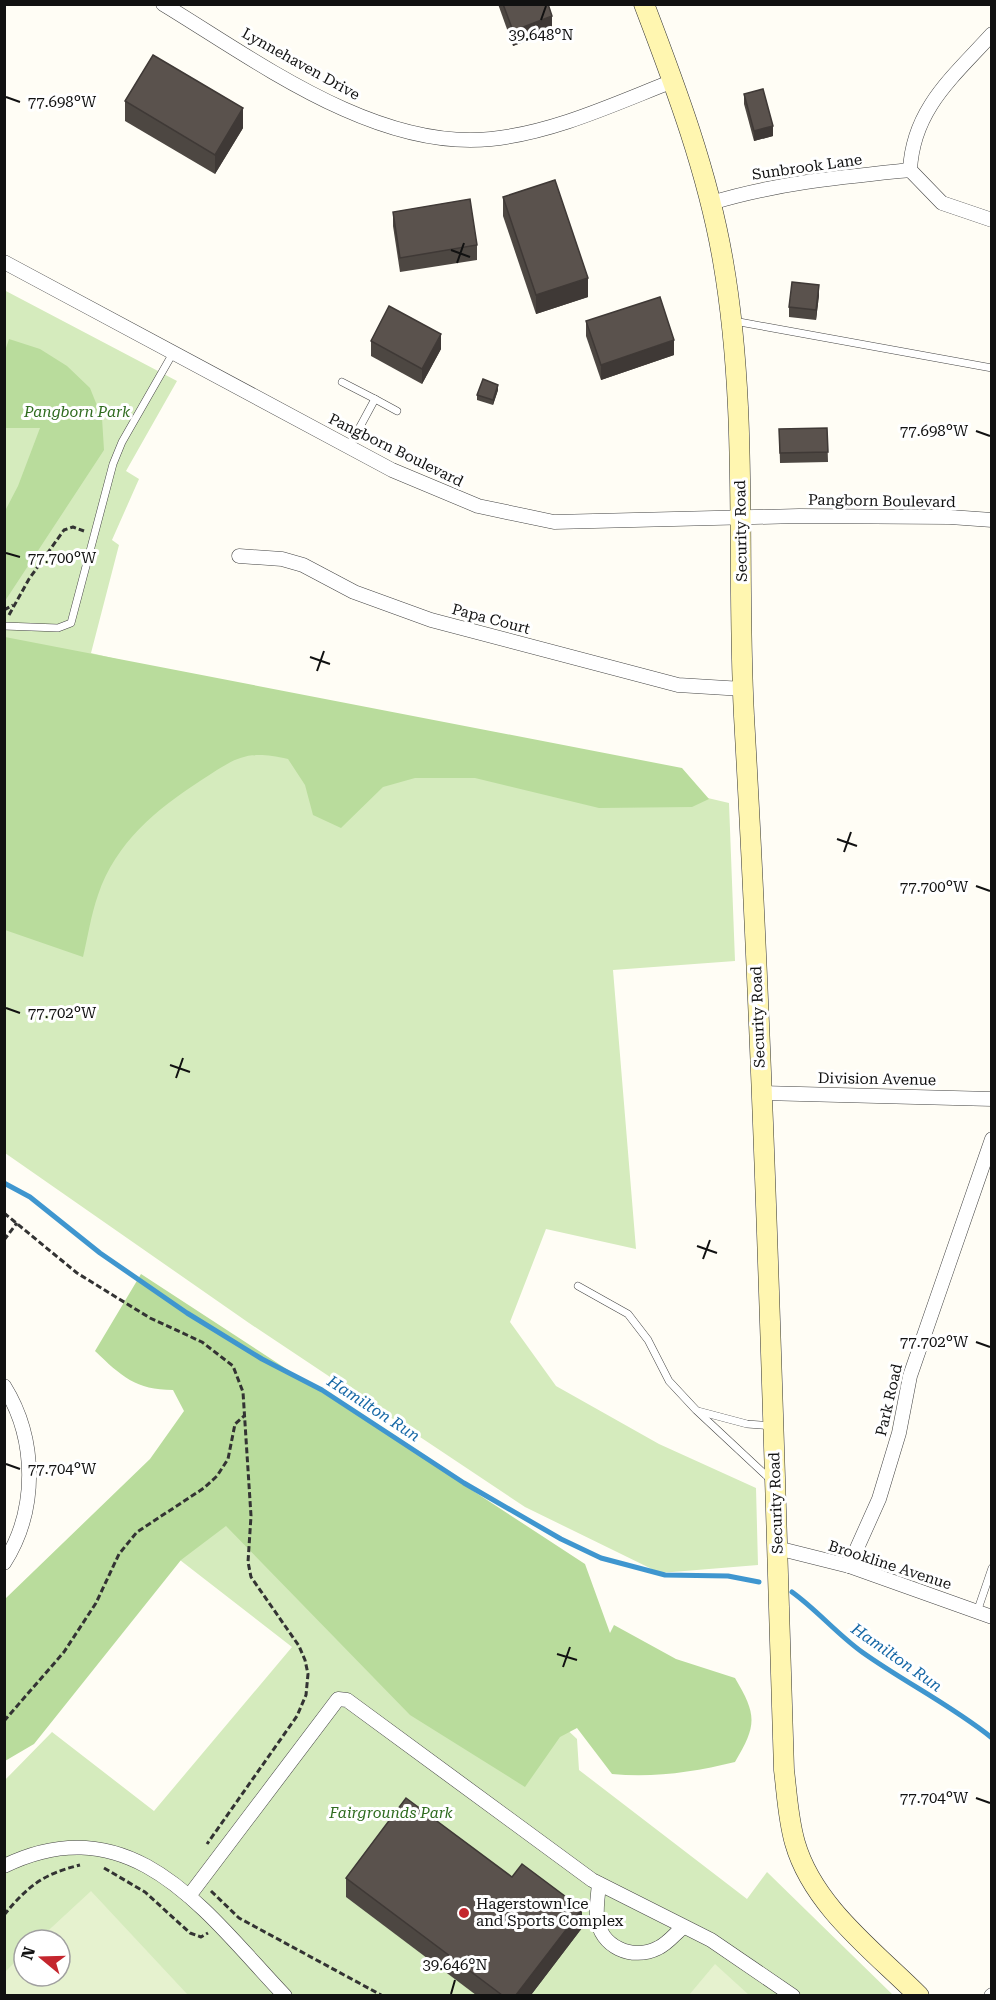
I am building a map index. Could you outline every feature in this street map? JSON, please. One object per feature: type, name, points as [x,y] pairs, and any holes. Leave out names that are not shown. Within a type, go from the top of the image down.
[{"type":"street","name":"Lynnehaven Drive","points":[[163,4],[328,101],[413,133],[451,139],[490,139],[543,129],[673,81]]},
{"type":"street","name":"Security Road","points":[[644,4],[673,81],[711,203],[731,320],[741,519],[743,689],[761,1093],[784,1770],[788,1810],[795,1844],[808,1873],[827,1903],[919,1995]]},
{"type":"street","points":[[992,34],[931,102],[911,147],[910,170],[942,203],[992,220]]},
{"type":"street","name":"Sunbrook Lane","points":[[711,203],[753,190],[782,185],[910,170]]},
{"type":"street","name":"Pangborn Boulevard","points":[[4,262],[349,447],[440,492],[514,515],[554,522],[595,523],[938,517],[992,520]]},
{"type":"street","name":"Papa Court","points":[[239,556],[282,559],[303,565],[354,592],[442,623],[678,685],[743,689]]},
{"type":"street","name":"Division Avenue","points":[[761,1093],[992,1099]]},
{"type":"street","name":"Park Road","points":[[849,1566],[879,1499],[899,1433],[910,1376],[992,1139]]},
{"type":"street","points":[[4,1386],[19,1414],[26,1439],[30,1472],[20,1530],[4,1563]]},
{"type":"street","name":"Brookline Avenue","points":[[777,1548],[849,1566],[992,1617]]},
{"type":"street","points":[[189,1896],[338,1699],[347,1700],[599,1884],[711,1940],[793,1995]]},
{"type":"street","points":[[4,1866],[43,1852],[88,1848],[107,1851],[148,1865],[189,1896],[285,1995]]},
{"type":"street","points":[[599,1884],[597,1917],[601,1932],[612,1944],[628,1953],[640,1954],[659,1948],[683,1927]]},
{"type":"lane","points":[[731,320],[992,368]]},
{"type":"lane","points":[[4,624],[58,628],[71,623],[106,484],[122,442],[173,353]]},
{"type":"lane","points":[[342,382],[397,411]]},
{"type":"lane","points":[[349,447],[375,399]]},
{"type":"lane","points":[[578,1286],[628,1314],[648,1340],[669,1381],[696,1410],[775,1484]]},
{"type":"lane","points":[[696,1410],[747,1424],[773,1426]]},
{"type":"lane","points":[[977,1612],[992,1568]]},
{"type":"path","points":[[4,624],[64,530],[73,527],[94,534]]},
{"type":"path","points":[[4,610],[15,604]]},
{"type":"path","points":[[4,1213],[77,1273],[150,1318],[202,1342],[233,1366],[243,1392],[251,1516],[248,1562],[251,1577],[299,1646],[308,1674],[306,1695],[297,1716],[205,1847]]},
{"type":"path","points":[[4,1240],[17,1223]]},
{"type":"path","points":[[4,1721],[64,1652],[96,1603],[119,1554],[137,1532],[204,1488],[217,1476],[228,1459],[235,1424],[245,1415]]},
{"type":"path","points":[[4,1915],[24,1890],[53,1872],[83,1864]]},
{"type":"path","points":[[102,1867],[145,1892],[190,1933],[201,1937],[239,1918]]},
{"type":"path","points":[[201,1882],[239,1918],[383,1995]]},
{"type":"green space","name":"Pangborn Park","points":[[4,290],[177,381],[126,471],[139,479],[112,540],[119,545],[91,653],[729,803],[735,961],[613,970],[636,1249],[546,1229],[510,1322],[556,1386],[659,1444],[756,1488],[758,1565],[660,1573],[525,1507],[249,1323],[5,1153]]},
{"type":"green space","name":"Pangborn Park","points":[[9,339],[40,349],[67,366],[90,388],[102,418],[104,450],[5,601],[5,511],[18,486],[40,428],[5,428],[5,351]]},
{"type":"green space","points":[[5,637],[682,768],[709,799],[692,807],[599,808],[475,778],[415,778],[383,787],[341,828],[313,815],[305,785],[288,759],[261,755],[241,758],[232,761],[184,792],[153,816],[127,843],[115,859],[98,895],[83,957],[5,930]]},
{"type":"green space","points":[[141,1274],[585,1564],[610,1633],[614,1625],[676,1659],[735,1678],[747,1702],[752,1720],[747,1738],[735,1762],[674,1773],[612,1774],[577,1728],[560,1737],[525,1787],[410,1715],[226,1526],[181,1560],[34,1744],[5,1761],[5,1599],[150,1459],[184,1411],[173,1390],[149,1387],[130,1380],[95,1351]]},
{"type":"green space","name":"Fairgrounds Park","points":[[241,1424],[577,1739],[579,1770],[747,1899],[767,1872],[893,1995],[5,1995],[4,1781],[52,1732],[154,1811],[292,1647],[149,1536]]},
{"type":"green space","points":[[91,1891],[188,1995],[5,1995],[5,1972],[12,1965],[12,1988],[72,1988],[72,1928],[51,1928]]},
{"type":"green space","points":[[715,1964],[749,1995],[689,1995]]},
{"type":"building","points":[[503,4],[548,4],[552,16],[513,31]]},
{"type":"building","points":[[153,55],[243,108],[215,155],[125,101]]},
{"type":"building","points":[[763,89],[773,126],[754,131],[744,94]]},
{"type":"building","points":[[555,180],[588,278],[536,295],[503,197]]},
{"type":"building","points":[[470,199],[477,245],[400,258],[393,212]]},
{"type":"building","points":[[792,282],[819,285],[816,310],[789,307]]},
{"type":"building","points":[[660,297],[674,340],[601,365],[586,321]]},
{"type":"building","points":[[389,306],[441,334],[422,369],[371,341]]},
{"type":"building","points":[[483,379],[498,385],[493,400],[477,395]]},
{"type":"building","points":[[827,428],[828,452],[780,453],[779,429]]},
{"type":"building","name":"Hagerstown Ice and Sports Complex","points":[[406,1798],[512,1877],[522,1864],[582,1909],[516,1995],[502,1995],[346,1878]]},
{"type":"waterway","name":"Hamilton Run","points":[[4,1183],[30,1197],[100,1253],[187,1313],[262,1359],[322,1390],[464,1483],[561,1539],[601,1558],[665,1575],[728,1576],[759,1582]]},
{"type":"waterway","name":"Hamilton Run","points":[[792,1592],[862,1652],[992,1738]]},
{"type":"place","name":"Hagerstown Ice and Sports Complex","points":[[464,1913]]}]
